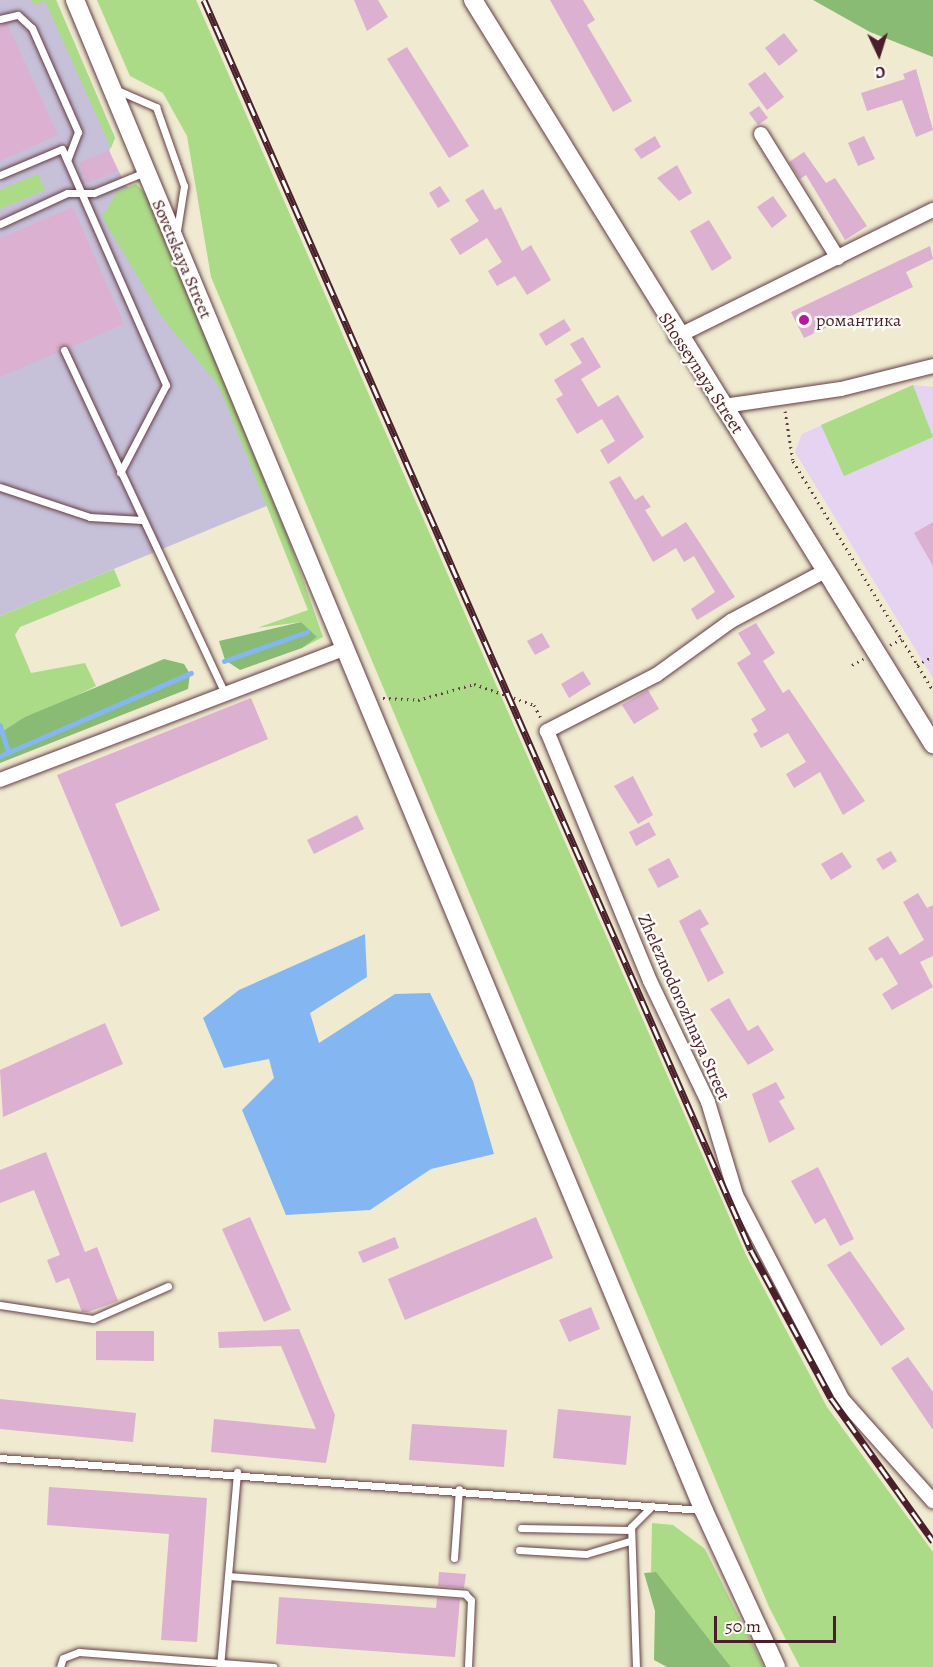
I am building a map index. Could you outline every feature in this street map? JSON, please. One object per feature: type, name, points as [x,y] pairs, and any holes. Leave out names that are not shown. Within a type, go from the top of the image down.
[{"type":"main road","name":"Sovetskaya Street","points":[[75,0],[704,1511],[776,1667]]},
{"type":"main road","name":"Shosseynaya Street","points":[[473,0],[676,337],[724,406],[933,744]]},
{"type":"street","points":[[761,134],[838,258]]},
{"type":"street","points":[[676,337],[933,210]]},
{"type":"street","points":[[724,406],[782,397],[933,366]]},
{"type":"street","points":[[547,731],[656,675],[731,621],[825,571]]},
{"type":"street","points":[[0,780],[345,648]]},
{"type":"street","name":"Zheleznodorozhnaya Street","points":[[547,731],[650,981],[708,1102],[741,1205],[842,1399],[933,1501]]},
{"type":"lane","points":[[0,18],[18,15],[32,28],[78,132],[67,160]]},
{"type":"lane","points":[[111,87],[156,107],[184,186],[175,242]]},
{"type":"lane","points":[[0,175],[62,149],[166,385],[120,473]]},
{"type":"lane","points":[[0,224],[68,193],[94,193],[145,172]]},
{"type":"lane","points":[[64,350],[225,694]]},
{"type":"lane","points":[[0,487],[90,517],[142,520]]},
{"type":"lane","points":[[0,1305],[93,1319],[168,1286]]},
{"type":"lane","points":[[0,1458],[237,1472],[704,1511]]},
{"type":"lane","points":[[220,1665],[237,1472]]},
{"type":"lane","points":[[454,1558],[459,1489]]},
{"type":"lane","points":[[636,1667],[631,1530],[652,1506]]},
{"type":"lane","points":[[521,1528],[631,1530]]},
{"type":"lane","points":[[519,1550],[586,1554],[630,1541]]},
{"type":"lane","points":[[228,1576],[465,1594],[471,1600],[468,1667]]},
{"type":"lane","points":[[60,1667],[63,1658],[79,1652],[220,1665],[273,1667]]},
{"type":"path","points":[[782,397],[793,461],[933,690]]},
{"type":"path","points":[[917,665],[933,656]]},
{"type":"path","points":[[366,698],[418,700],[474,684],[534,705],[547,731]]},
{"type":"shaded area","points":[[0,0],[56,0],[115,138],[109,151],[126,186],[140,194],[269,505],[0,616]]},
{"type":"shaded area","points":[[913,385],[933,387],[933,678],[795,452],[802,434]]},
{"type":"green space","points":[[32,0],[56,0],[115,138],[111,148],[45,1],[34,5]]},
{"type":"green space","points":[[97,0],[196,0],[746,1255],[827,1407],[933,1552],[933,1667],[800,1667],[769,1607],[211,277],[187,136],[163,93],[130,76]]},
{"type":"green space","points":[[813,0],[933,0],[933,57],[870,32]]},
{"type":"green space","points":[[38,174],[45,190],[0,209],[0,190]]},
{"type":"green space","points":[[136,184],[147,195],[291,545],[323,637],[302,648],[316,637],[301,622],[257,628],[308,610],[219,386],[162,317],[102,217],[117,192]]},
{"type":"green space","points":[[913,385],[933,437],[844,476],[821,425]]},
{"type":"green space","points":[[114,569],[121,586],[20,627],[15,635],[31,673],[85,663],[96,686],[0,733],[0,616]]},
{"type":"green space","points":[[301,622],[317,637],[302,648],[240,670],[225,660],[219,641]]},
{"type":"green space","points":[[164,659],[184,664],[190,674],[188,689],[0,763],[0,733],[25,717]]},
{"type":"green space","points":[[652,1523],[673,1525],[705,1549],[764,1667],[731,1667],[656,1573],[651,1572]]},
{"type":"green space","points":[[656,1572],[731,1667],[667,1667],[654,1660],[655,1611],[644,1573]]},
{"type":"water","points":[[365,934],[367,977],[310,1013],[319,1043],[395,994],[430,993],[473,1081],[494,1154],[431,1169],[370,1210],[286,1215],[242,1110],[274,1078],[269,1059],[224,1068],[203,1018],[239,990]]},
{"type":"building","points":[[354,0],[378,0],[388,17],[367,31]]},
{"type":"building","points":[[550,0],[583,0],[595,20],[587,25],[632,101],[613,112]]},
{"type":"building","points":[[7,23],[58,135],[0,161],[0,25]]},
{"type":"building","points":[[784,33],[798,51],[779,66],[765,48]]},
{"type":"building","points":[[407,47],[469,146],[449,158],[387,59]]},
{"type":"building","points":[[916,69],[933,130],[916,137],[902,100],[867,111],[861,93],[905,79],[903,74]]},
{"type":"building","points":[[765,72],[784,97],[767,110],[748,84]]},
{"type":"building","points":[[759,106],[768,118],[758,125],[749,113]]},
{"type":"building","points":[[655,136],[661,147],[641,159],[634,149]]},
{"type":"building","points":[[864,136],[875,159],[858,166],[848,143]]},
{"type":"building","points":[[109,150],[118,171],[87,183],[79,163]]},
{"type":"building","points":[[804,152],[826,183],[835,178],[867,226],[845,240],[806,175],[800,179],[789,162]]},
{"type":"building","points":[[677,165],[692,193],[679,201],[657,178]]},
{"type":"building","points":[[440,186],[450,201],[438,208],[429,193]]},
{"type":"building","points":[[483,189],[495,210],[501,207],[522,251],[531,245],[551,280],[527,295],[515,276],[497,286],[488,271],[502,262],[487,238],[460,255],[450,239],[479,221],[465,200]]},
{"type":"building","points":[[773,196],[787,216],[772,228],[757,207]]},
{"type":"building","points":[[73,207],[124,324],[69,348],[62,345],[59,352],[0,377],[0,238]]},
{"type":"building","points":[[709,220],[732,258],[712,271],[690,231]]},
{"type":"building","points":[[930,246],[933,259],[906,272],[913,287],[804,338],[791,312]]},
{"type":"building","points":[[564,319],[571,330],[546,346],[539,334]]},
{"type":"building","points":[[583,337],[601,367],[581,379],[598,407],[618,395],[644,437],[608,464],[600,450],[615,441],[602,419],[577,434],[556,399],[563,395],[554,380],[582,363],[570,344]]},
{"type":"building","points":[[620,476],[635,500],[643,495],[651,507],[645,510],[662,537],[686,522],[735,597],[697,620],[691,609],[715,592],[694,556],[684,562],[676,548],[653,562],[609,482]]},
{"type":"building","points":[[933,522],[933,566],[914,533]]},
{"type":"building","points":[[756,623],[775,653],[763,661],[783,693],[789,689],[865,801],[843,815],[820,772],[794,788],[786,774],[806,762],[788,733],[761,748],[753,734],[758,731],[751,719],[766,710],[737,663],[751,654],[738,633]]},
{"type":"building","points":[[542,633],[550,647],[535,655],[527,641]]},
{"type":"building","points":[[583,671],[591,684],[569,698],[561,684]]},
{"type":"building","points":[[648,690],[659,709],[634,724],[622,705]]},
{"type":"building","points":[[251,698],[268,739],[115,804],[160,910],[121,927],[57,775]]},
{"type":"building","points":[[633,776],[653,815],[638,824],[614,786]]},
{"type":"building","points":[[357,815],[364,829],[314,854],[307,840]]},
{"type":"building","points":[[649,822],[656,835],[636,846],[629,832]]},
{"type":"building","points":[[891,851],[897,861],[883,870],[876,859]]},
{"type":"building","points":[[842,852],[852,867],[831,880],[821,864]]},
{"type":"building","points":[[669,858],[679,877],[658,888],[648,869]]},
{"type":"building","points":[[918,893],[927,908],[933,905],[933,956],[920,962],[933,987],[892,1010],[882,994],[898,984],[882,957],[876,961],[868,948],[888,936],[900,955],[924,940],[903,902]]},
{"type":"building","points":[[700,909],[709,924],[700,929],[724,973],[708,982],[679,921]]},
{"type":"building","points":[[729,998],[748,1031],[758,1025],[774,1050],[748,1065],[710,1009]]},
{"type":"building","points":[[105,1023],[123,1064],[3,1117],[0,1070]]},
{"type":"building","points":[[776,1082],[785,1098],[779,1101],[795,1129],[769,1143],[752,1094]]},
{"type":"building","points":[[46,1152],[85,1252],[97,1247],[118,1301],[82,1312],[69,1278],[56,1283],[47,1260],[60,1255],[34,1190],[0,1203],[0,1170]]},
{"type":"building","points":[[818,1167],[854,1239],[840,1246],[825,1218],[815,1224],[791,1181]]},
{"type":"building","points":[[250,1217],[291,1310],[264,1322],[222,1229]]},
{"type":"building","points":[[536,1217],[553,1258],[405,1320],[388,1279]]},
{"type":"building","points":[[395,1237],[399,1248],[363,1263],[358,1252]]},
{"type":"building","points":[[850,1251],[905,1329],[881,1346],[827,1265]]},
{"type":"building","points":[[591,1307],[600,1329],[569,1342],[559,1320]]},
{"type":"building","points":[[299,1329],[335,1415],[326,1463],[211,1452],[214,1419],[316,1429],[281,1346],[219,1348],[218,1332]]},
{"type":"building","points":[[96,1331],[154,1331],[154,1361],[96,1360]]},
{"type":"building","points":[[908,1357],[933,1392],[933,1430],[891,1368]]},
{"type":"building","points":[[0,1399],[136,1413],[133,1442],[0,1429]]},
{"type":"building","points":[[558,1409],[631,1416],[626,1465],[553,1458]]},
{"type":"building","points":[[412,1424],[507,1430],[504,1467],[409,1460]]},
{"type":"building","points":[[49,1487],[207,1498],[197,1642],[161,1640],[169,1534],[47,1525]]},
{"type":"building","points":[[439,1572],[466,1574],[464,1588],[438,1586]]},
{"type":"building","points":[[279,1597],[436,1608],[437,1598],[460,1599],[455,1657],[276,1644]]},
{"type":"waterway","points":[[224,661],[307,632]]},
{"type":"waterway","points":[[0,756],[191,673]]},
{"type":"waterway","points":[[0,725],[9,753]]},
{"type":"railway","points":[[204,0],[751,1250],[831,1398],[933,1541]]},
{"type":"place","name":"романтика","points":[[804,320]]}]
